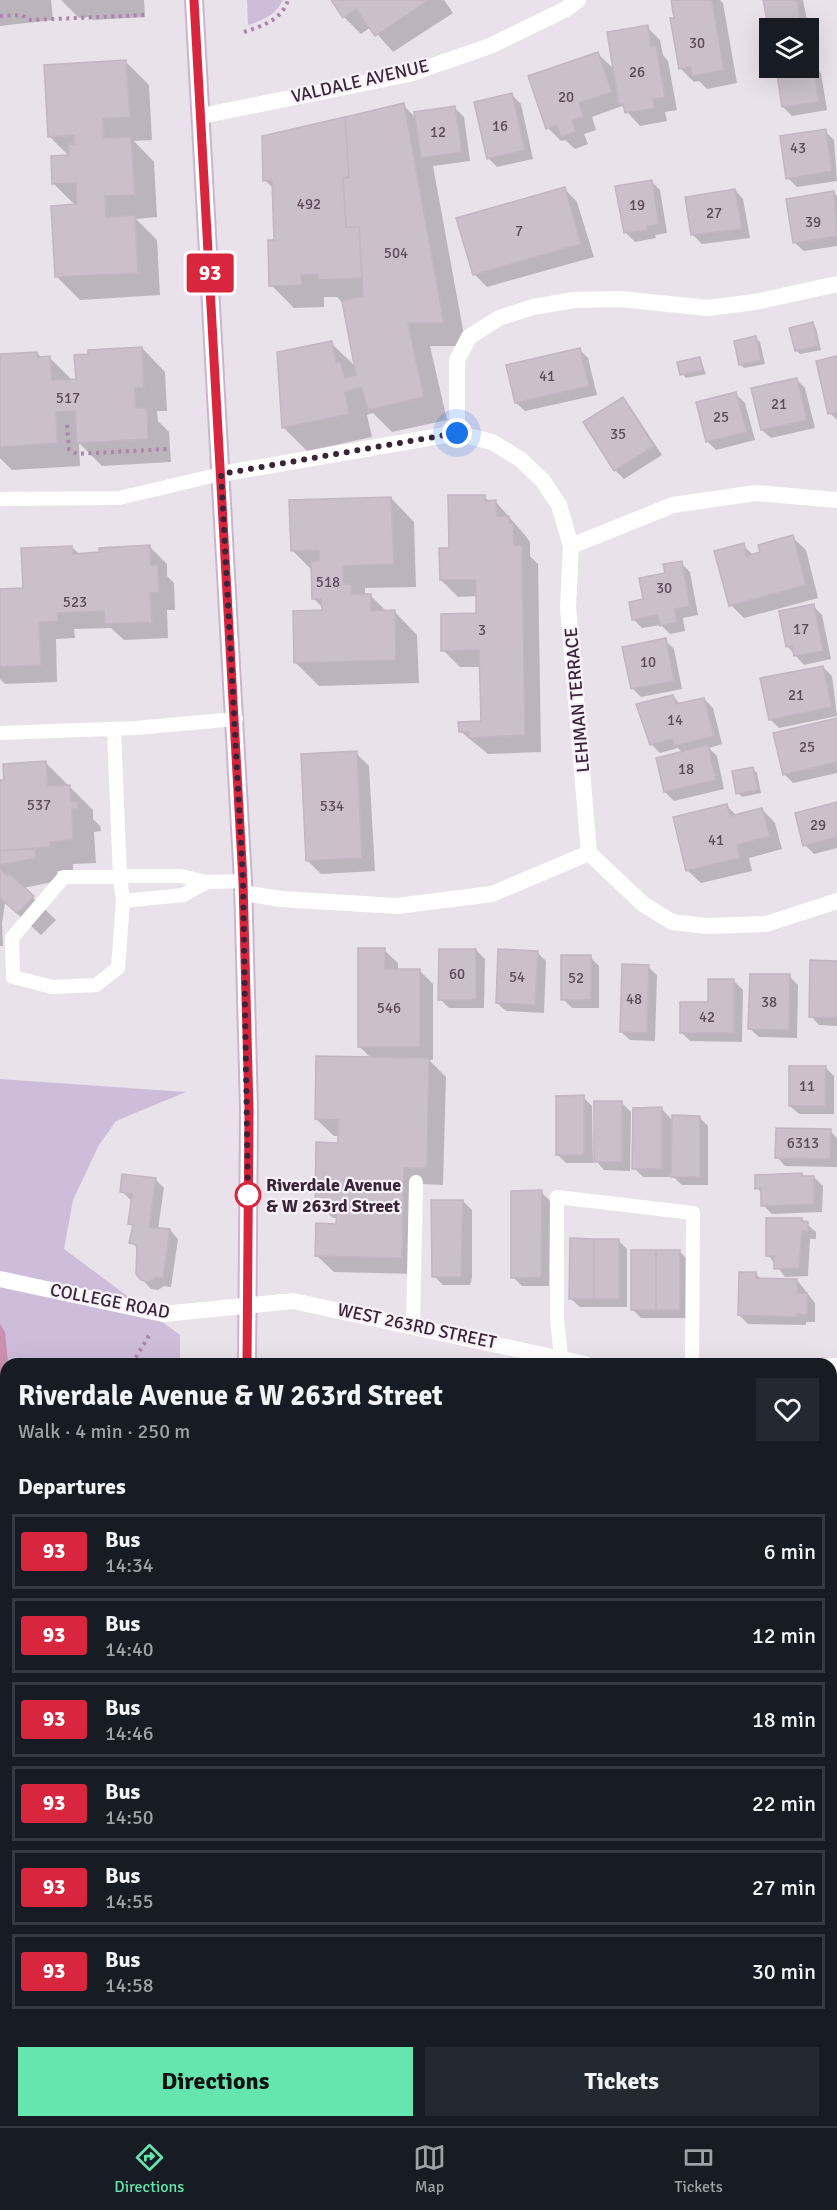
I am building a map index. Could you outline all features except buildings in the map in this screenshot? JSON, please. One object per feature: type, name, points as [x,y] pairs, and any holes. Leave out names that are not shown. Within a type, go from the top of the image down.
[{"type":"street","points":[[194,0],[236,719],[243,887],[249,1111],[247,1358]]},
{"type":"street","name":"VALDALE AVENUE","points":[[201,116],[409,74],[490,45],[566,9],[578,0]]},
{"type":"street","points":[[221,474],[457,433],[457,360],[469,337],[500,318],[532,307],[573,300],[620,299],[708,308],[756,302],[837,284]]},
{"type":"street","name":"LEHMAN TERRACE","points":[[457,433],[492,442],[520,459],[543,481],[559,505],[571,546],[568,607],[589,853]]},
{"type":"street","points":[[571,546],[673,505],[756,493],[837,500]]},
{"type":"street","points":[[243,887],[281,899],[397,906],[492,894],[589,853],[643,904],[672,922],[707,926],[766,924],[837,901]]},
{"type":"street","name":"COLLEGE ROAD","points":[[3,1277],[163,1314],[248,1305]]},
{"type":"street","name":"WEST 263RD STREET","points":[[248,1305],[293,1300],[552,1358]]},
{"type":"lane","points":[[0,499],[120,498],[221,474]]},
{"type":"lane","points":[[0,733],[114,729],[236,719]]},
{"type":"lane","points":[[114,729],[120,877],[123,902],[117,968],[96,986],[52,987],[13,976],[12,938],[64,878],[120,877],[181,876],[243,887]]},
{"type":"lane","points":[[123,902],[183,895],[207,882]]},
{"type":"lane","points":[[412,1326],[416,1182]]},
{"type":"lane","points":[[561,1358],[557,1319],[557,1197],[693,1213],[692,1358]]},
{"type":"path","points":[[244,32],[265,25],[284,12],[288,0]]},
{"type":"path","points":[[0,16],[21,15],[31,20],[145,15]]},
{"type":"path","points":[[67,424],[69,449],[77,454],[169,449]]},
{"type":"path","points":[[136,1358],[163,1314]]},
{"type":"shaded area","points":[[247,0],[283,0],[273,13],[248,25]]},
{"type":"shaded area","points":[[0,1079],[186,1092],[116,1121],[99,1145],[73,1200],[64,1249],[180,1335],[180,1358],[0,1358]]},
{"type":"shaded area","points":[[0,1324],[5,1332],[8,1358],[0,1358]]},
{"type":"bus line","name":"93","points":[[194,0],[236,719],[243,881],[249,1111],[247,1358]]},
{"type":"place","name":"Riverdale Avenue & W 263rd Street","points":[[248,1195]]},
{"type":"route","points":[[248,1195],[248,1197],[249,1111],[243,881],[221,474],[457,433]]}]
